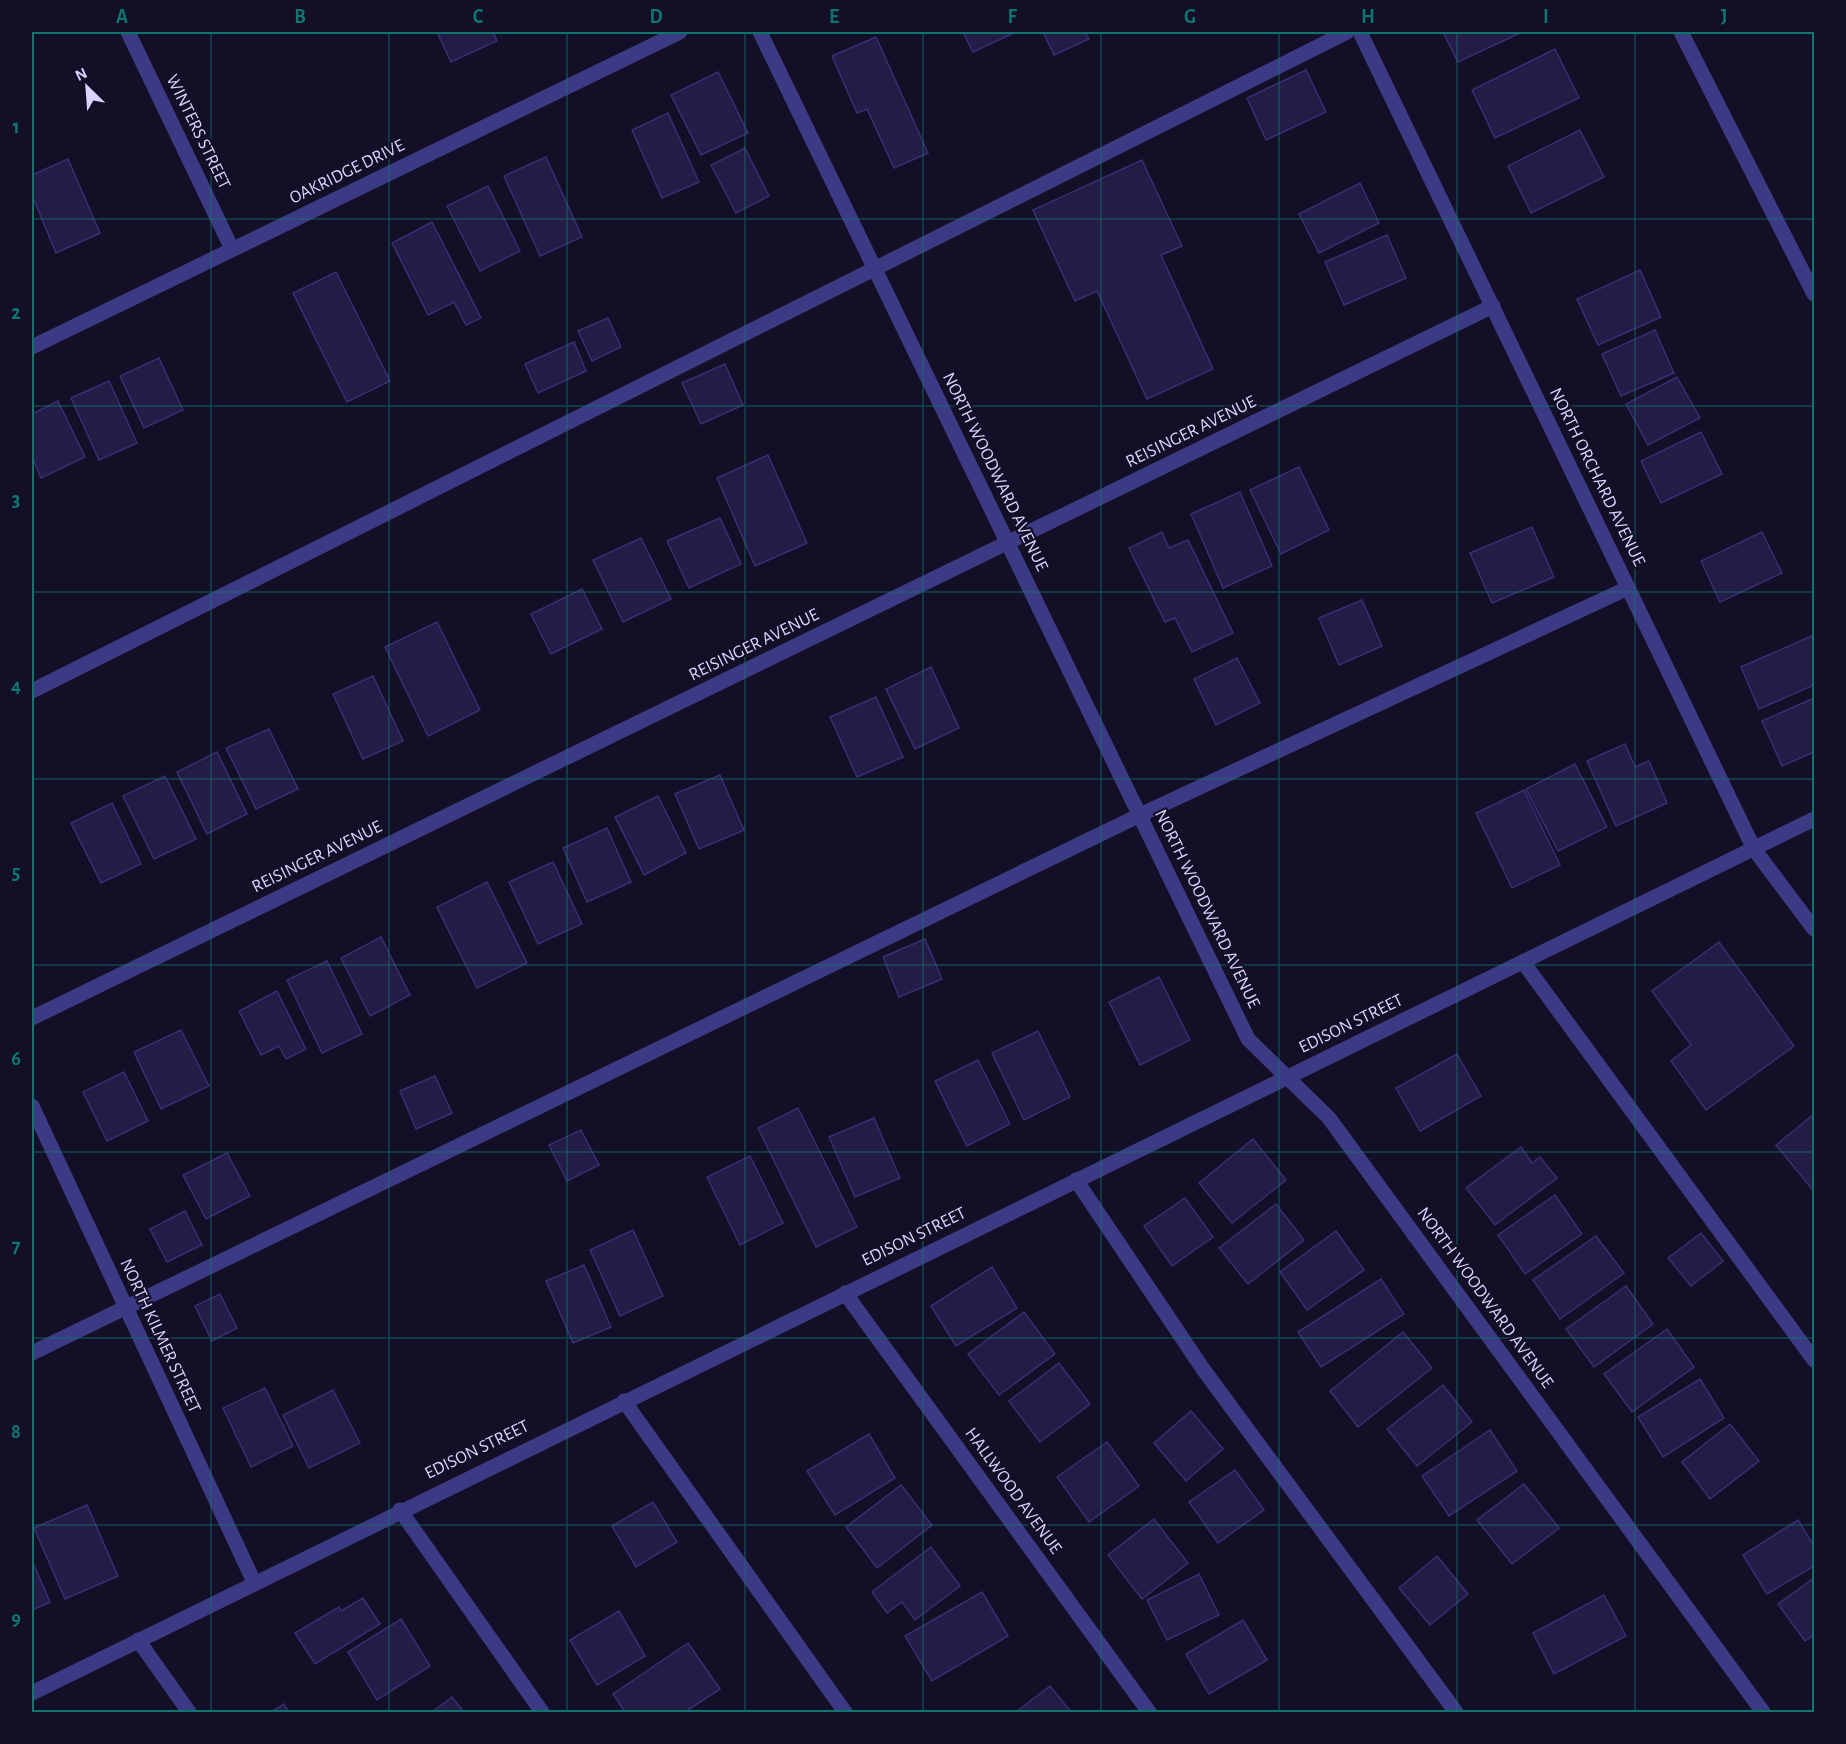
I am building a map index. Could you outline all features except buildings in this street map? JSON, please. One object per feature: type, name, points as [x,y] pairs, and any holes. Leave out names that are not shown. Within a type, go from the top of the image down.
[{"type":"street","name":"WINTERS STREET","points":[[128,32],[232,249]]},
{"type":"street","name":"OAKRIDGE DRIVE","points":[[32,347],[680,32]]},
{"type":"street","name":"NORTH WOODWARD AVENUE","points":[[760,32],[876,267],[1248,1040],[1329,1118],[1763,1713]]},
{"type":"street","points":[[32,691],[1347,32]]},
{"type":"street","name":"NORTH ORCHARD AVENUE","points":[[1360,32],[1754,849],[1815,929]]},
{"type":"street","points":[[1681,32],[1815,294]]},
{"type":"street","name":"REISINGER AVENUE","points":[[32,1018],[1493,306]]},
{"type":"street","points":[[32,1353],[1140,815],[1628,588]]},
{"type":"street","name":"EDISON STREET","points":[[32,1692],[1815,819]]},
{"type":"street","points":[[1522,962],[1815,1360]]},
{"type":"street","name":"NORTH KILMER STREET","points":[[32,1106],[254,1582]]},
{"type":"street","points":[[1076,1180],[1203,1369],[1456,1713]]},
{"type":"street","name":"HALLWOOD AVENUE","points":[[845,1293],[1149,1713]]},
{"type":"street","points":[[624,1401],[845,1713]]},
{"type":"street","points":[[400,1510],[542,1713]]},
{"type":"street","points":[[138,1640],[189,1713]]}]
